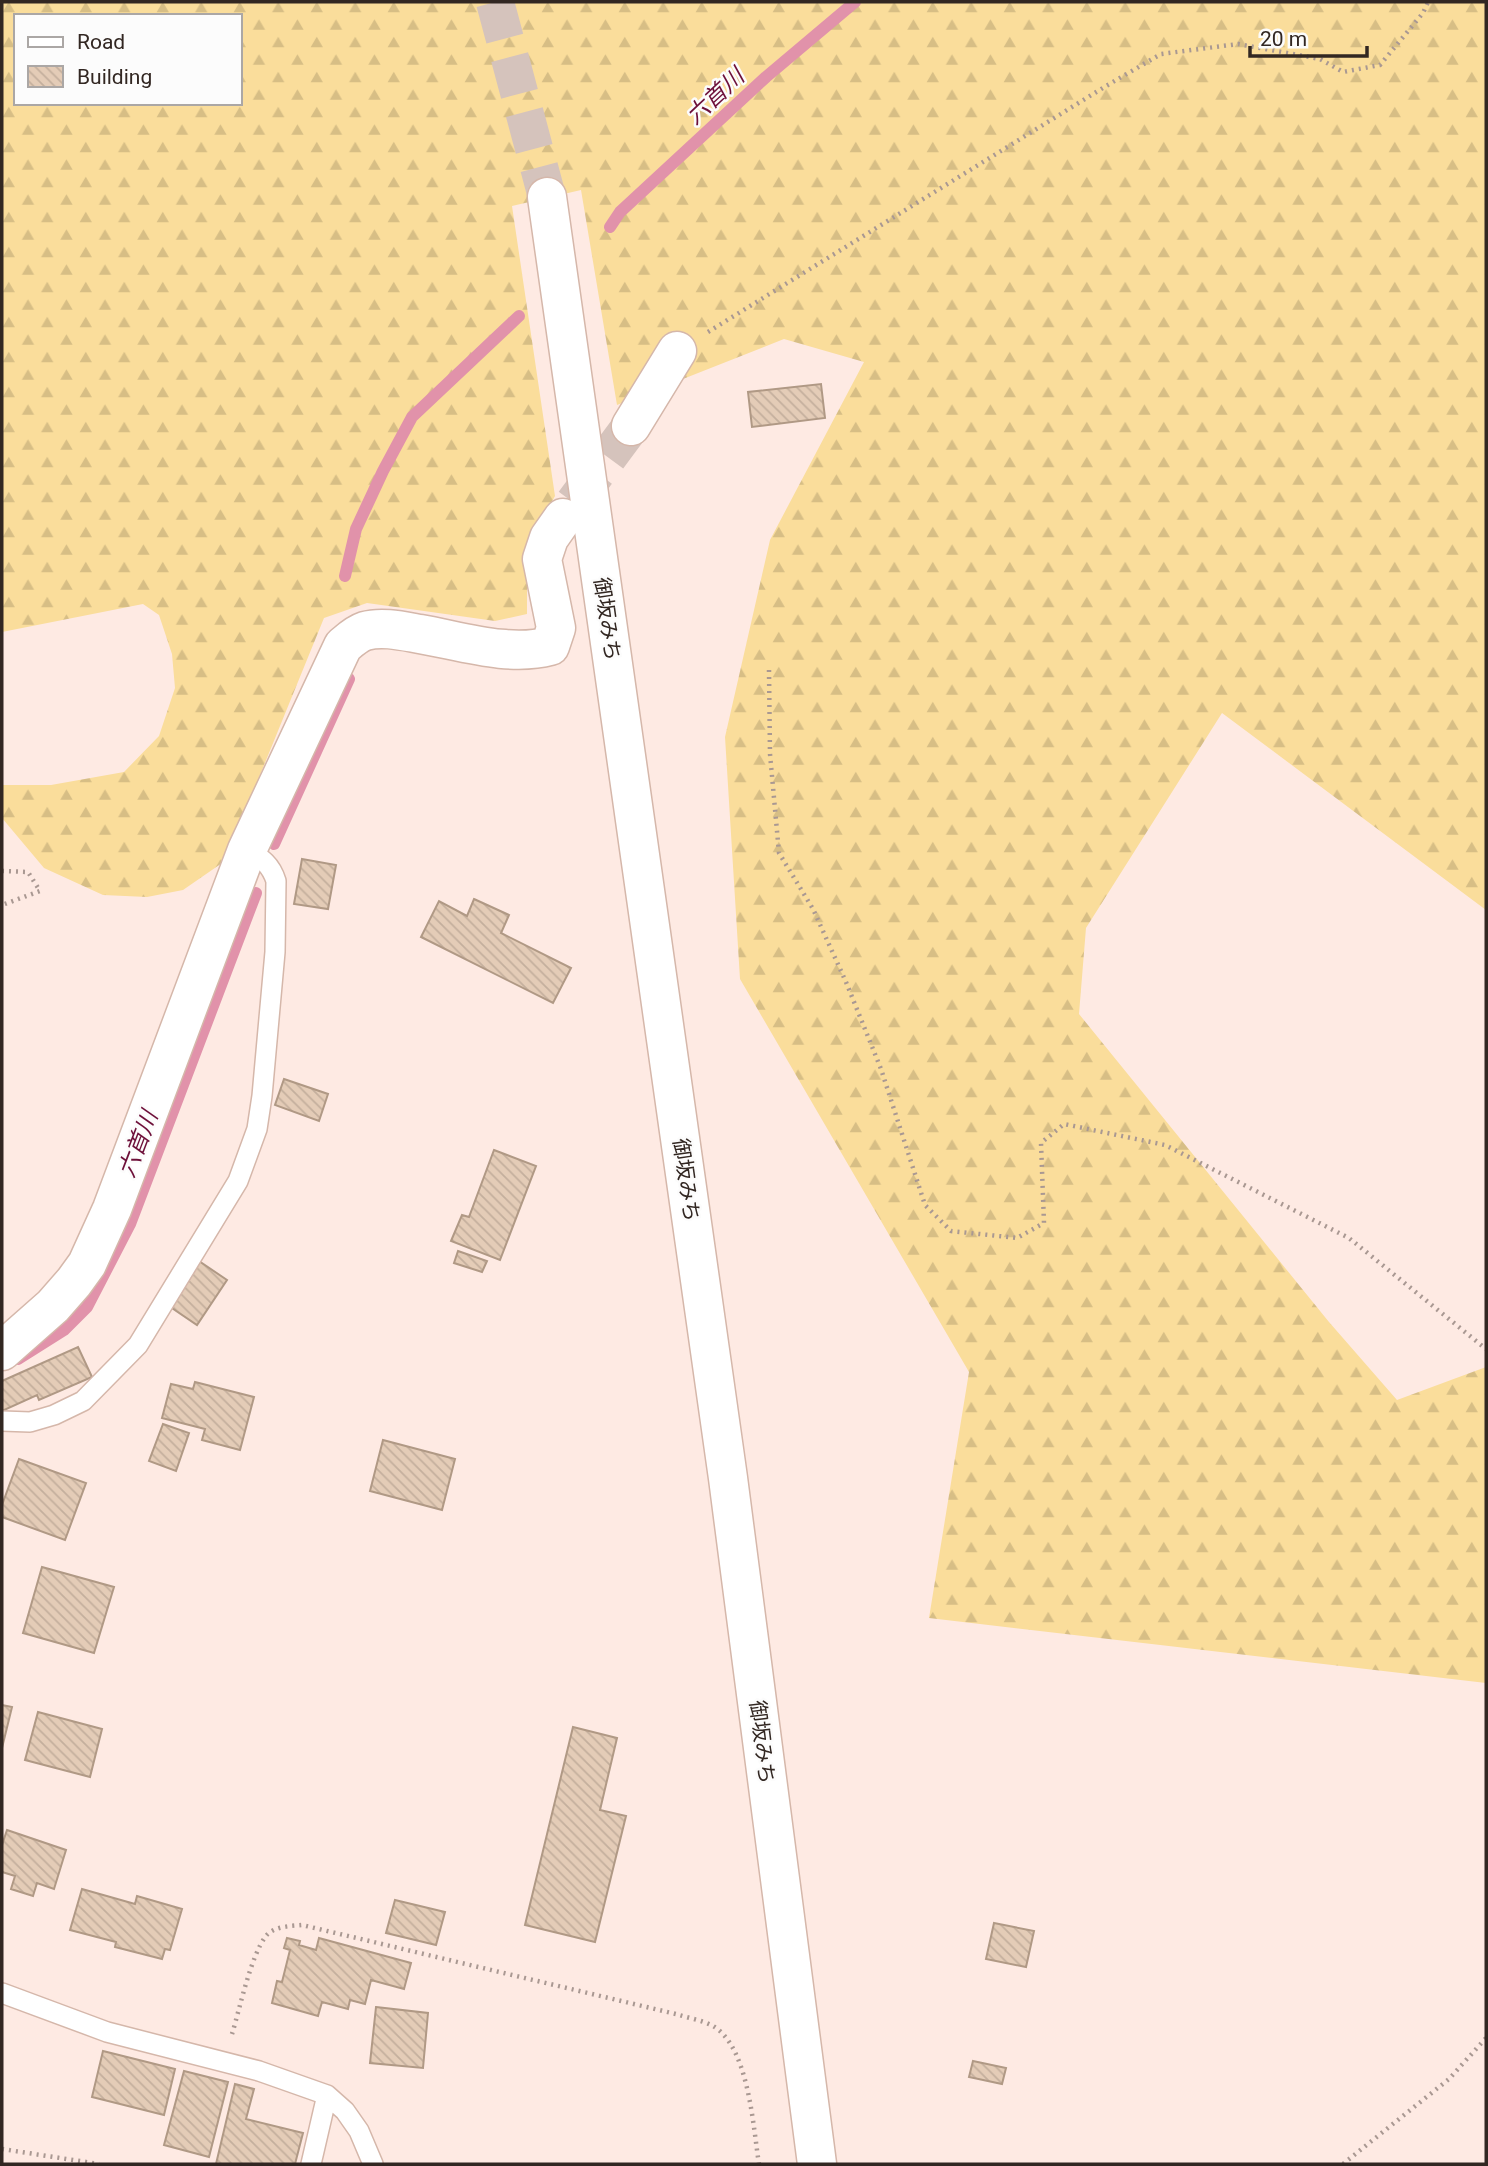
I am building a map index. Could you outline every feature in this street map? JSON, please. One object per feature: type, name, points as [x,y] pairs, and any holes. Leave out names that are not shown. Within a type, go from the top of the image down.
[{"type":"main road","name":"御坂みち","points":[[547,197],[728,1478],[817,2164]]},
{"type":"main road","points":[[631,426],[677,351]]},
{"type":"main road","points":[[2,1351],[53,1306],[87,1264],[112,1209],[247,850],[342,646],[354,635],[367,630],[395,630],[516,650],[550,646],[556,628],[542,559],[550,538],[563,518]]},
{"type":"lane","points":[[2,1421],[30,1422],[54,1415],[83,1401],[138,1345],[238,1181],[257,1129],[275,952],[276,881],[264,859],[247,850]]},
{"type":"lane","points":[[2,1993],[107,2032],[260,2071],[327,2095],[345,2111],[359,2131],[373,2164]]},
{"type":"lane","points":[[311,2164],[327,2095]]},
{"type":"path","points":[[677,351],[1161,54],[1238,44],[1320,60],[1343,72],[1380,65],[1423,13],[1428,2]]},
{"type":"path","points":[[769,670],[770,754],[779,853],[813,909],[846,982],[881,1069],[925,1205],[951,1231],[1017,1238],[1044,1223],[1041,1143],[1064,1124],[1166,1145],[1349,1237],[1486,1349]]},
{"type":"path","points":[[2,871],[28,872],[40,891],[2,905]]},
{"type":"path","points":[[223,2061],[256,1958],[267,1934],[281,1927],[302,1925],[676,2014],[714,2027],[733,2046],[744,2073],[759,2164]]},
{"type":"path","points":[[1343,2164],[1449,2079],[1486,2038]]},
{"type":"path","points":[[2,2149],[99,2164]]},
{"type":"green space","points":[[2,2],[1486,2],[1486,910],[1222,713],[1086,928],[1079,1014],[1329,1322],[1397,1400],[1486,1367],[1486,1683],[929,1618],[969,1372],[740,979],[725,737],[770,540],[864,362],[784,339],[617,405],[581,190],[512,206],[555,496],[527,547],[527,614],[495,621],[367,603],[324,618],[225,861],[183,890],[147,897],[103,895],[44,868],[2,818],[2,785],[51,785],[124,772],[159,736],[175,688],[172,654],[159,615],[143,604],[2,632]]},
{"type":"building","points":[[821,384],[825,418],[752,427],[748,392]]},
{"type":"building","points":[[302,859],[336,865],[328,909],[294,904]]},
{"type":"building","points":[[474,899],[509,915],[501,933],[571,968],[553,1003],[421,937],[439,901],[467,916]]},
{"type":"building","points":[[284,1079],[328,1094],[319,1121],[275,1105]]},
{"type":"building","points":[[494,1150],[536,1166],[500,1260],[451,1241],[462,1215],[469,1217]]},
{"type":"building","points":[[458,1251],[487,1261],[482,1272],[454,1263]]},
{"type":"building","points":[[196,1259],[227,1280],[197,1325],[166,1304]]},
{"type":"building","points":[[78,1347],[92,1377],[39,1400],[37,1395],[2,1411],[2,1381]]},
{"type":"building","points":[[195,1382],[254,1397],[240,1450],[202,1440],[205,1429],[162,1418],[171,1384],[193,1389]]},
{"type":"building","points":[[163,1424],[189,1433],[176,1471],[149,1461]]},
{"type":"building","points":[[383,1440],[455,1459],[442,1510],[370,1491]]},
{"type":"building","points":[[19,1459],[86,1483],[65,1540],[2,1517],[2,1505]]},
{"type":"building","points":[[42,1567],[114,1587],[94,1653],[23,1633]]},
{"type":"building","points":[[2,1705],[12,1707],[2,1748]]},
{"type":"building","points":[[38,1712],[102,1729],[90,1777],[25,1760]]},
{"type":"building","points":[[573,1727],[617,1738],[600,1810],[626,1816],[595,1942],[525,1925]]},
{"type":"building","points":[[7,1830],[66,1850],[54,1889],[37,1883],[33,1896],[11,1889],[15,1876],[2,1872],[2,1845]]},
{"type":"building","points":[[82,1889],[135,1904],[137,1896],[182,1909],[170,1950],[165,1949],[162,1959],[115,1947],[116,1942],[70,1930]]},
{"type":"building","points":[[395,1900],[445,1912],[436,1945],[386,1933]]},
{"type":"building","points":[[994,1923],[1034,1931],[1026,1967],[986,1959]]},
{"type":"building","points":[[287,1938],[300,1941],[299,1945],[316,1950],[319,1938],[411,1963],[404,1989],[371,1980],[365,2004],[350,2000],[348,2009],[322,2002],[318,2016],[272,2003],[277,1981],[282,1982],[290,1950],[284,1948]]},
{"type":"building","points":[[376,2007],[428,2013],[423,2068],[370,2063]]},
{"type":"building","points":[[103,2051],[175,2069],[164,2115],[92,2097]]},
{"type":"building","points":[[973,2061],[1006,2068],[1002,2084],[969,2077]]},
{"type":"building","points":[[184,2071],[228,2082],[209,2157],[164,2145]]},
{"type":"building","points":[[235,2084],[254,2089],[246,2119],[303,2133],[295,2164],[216,2164]]},
{"type":"waterway","name":"六首川","points":[[610,227],[620,212],[766,77],[855,2]]},
{"type":"waterway","name":"六首川","points":[[345,576],[356,529],[412,417],[519,316]]},
{"type":"waterway","name":"六首川","points":[[274,844],[349,679]]},
{"type":"waterway","name":"六首川","points":[[18,1359],[64,1330],[87,1307],[130,1224],[256,893]]},
{"type":"tunnel","points":[[495,2],[547,197]]},
{"type":"tunnel","points":[[574,503],[631,426]]}]
